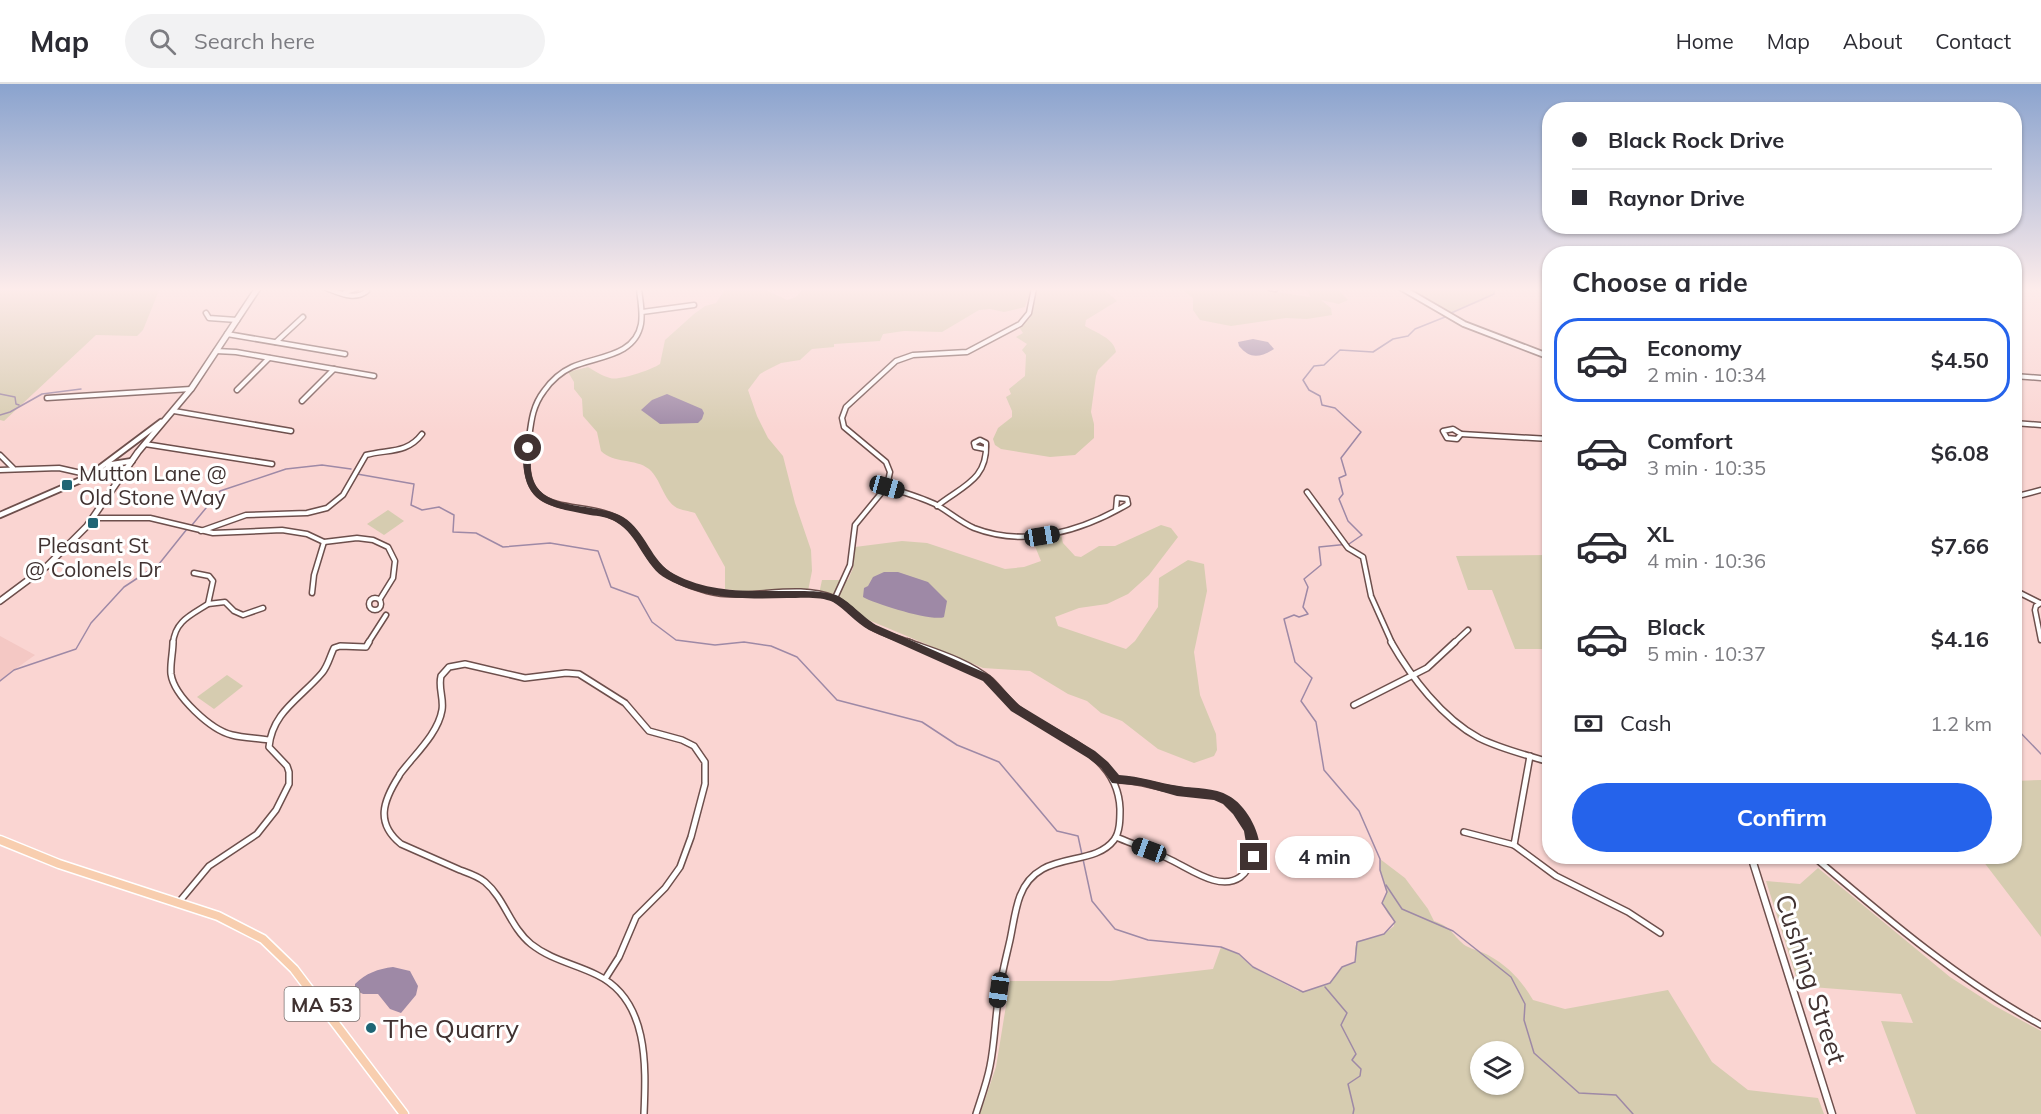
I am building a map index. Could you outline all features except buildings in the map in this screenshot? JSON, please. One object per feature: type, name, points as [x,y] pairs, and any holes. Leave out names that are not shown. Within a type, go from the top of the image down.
[{"type":"main road","points":[[0,602],[56,558],[93,518],[132,461],[191,389],[226,336]]},
{"type":"main road","name":"MA 53","points":[[0,840],[59,864],[218,916],[262,939],[284,958],[404,1114]]},
{"type":"street","points":[[240,336],[345,354]]},
{"type":"street","points":[[276,342],[282,336]]},
{"type":"street","points":[[634,336],[624,348],[603,359],[570,368],[552,383],[537,403],[530,424],[526,459],[530,482],[536,491],[558,506],[607,515],[620,520],[634,532],[660,569],[696,588],[732,595],[793,594],[835,598],[872,628],[987,678],[1015,708],[1091,755],[1105,765],[1116,780],[1120,805],[1116,837],[1107,847],[1047,866],[1028,882],[1020,895],[999,990],[990,1066],[976,1114]]},
{"type":"street","points":[[835,598],[849,567],[855,524],[887,487],[890,471],[885,460],[848,434],[842,417],[846,407],[896,361],[913,355],[967,352],[997,336]]},
{"type":"street","points":[[1497,336],[1542,354]]},
{"type":"street","points":[[216,351],[230,351],[374,376]]},
{"type":"street","points":[[237,390],[269,358]]},
{"type":"street","points":[[302,401],[334,369]]},
{"type":"street","points":[[2022,377],[2041,378]]},
{"type":"street","points":[[47,398],[191,389]]},
{"type":"street","points":[[0,515],[90,475],[174,411],[291,431]]},
{"type":"street","points":[[2022,424],[2041,425]]},
{"type":"street","points":[[201,531],[246,515],[307,513],[327,508],[343,495],[366,455],[406,450],[415,445],[422,434]]},
{"type":"street","points":[[1461,434],[1542,439]]},
{"type":"street","points":[[145,444],[272,464]]},
{"type":"street","points":[[938,506],[980,470],[987,458],[986,449]]},
{"type":"street","points":[[0,455],[13,468]]},
{"type":"street","points":[[101,467],[132,461]]},
{"type":"street","points":[[0,470],[13,468],[71,470],[90,475],[108,469],[127,468]]},
{"type":"street","points":[[71,470],[81,480]]},
{"type":"street","points":[[887,487],[938,506],[978,530],[1031,536],[1071,530],[1116,510]]},
{"type":"street","points":[[2022,495],[2041,490]]},
{"type":"street","points":[[1307,492],[1345,544],[1353,553],[1364,557],[1368,584],[1382,628],[1392,648],[1413,676],[1453,720],[1472,733],[1502,747],[1542,760]]},
{"type":"street","points":[[93,518],[150,518],[201,531],[282,530],[307,534],[324,542],[369,539],[384,544],[391,550],[395,561],[394,573],[380,599]]},
{"type":"street","points":[[312,593],[314,575],[324,542]]},
{"type":"street","points":[[194,573],[209,576],[213,581],[208,604]]},
{"type":"street","points":[[2022,594],[2041,603]]},
{"type":"street","points":[[263,608],[243,615],[234,611],[225,602],[208,604],[182,620],[174,631],[171,674],[176,689],[198,714],[221,731],[232,735],[269,740]]},
{"type":"street","points":[[2041,603],[2036,606],[2035,610],[2041,640]]},
{"type":"street","points":[[179,902],[209,866],[257,834],[280,804],[289,784],[289,772],[284,763],[271,752],[269,740],[275,722],[324,671],[334,648],[340,646],[366,647],[386,615]]},
{"type":"street","points":[[1354,705],[1426,668],[1468,630]]},
{"type":"street","points":[[605,979],[619,957],[636,917],[665,888],[680,867],[691,837],[705,783],[705,762],[694,746],[681,739],[647,730],[626,705],[581,676],[566,673],[529,678],[464,664],[451,666],[440,676],[438,687],[442,701],[440,715],[388,795],[383,813],[384,823],[392,837],[401,844],[479,877],[492,890],[516,929],[529,942],[554,958],[605,979],[628,1003],[639,1027],[643,1060],[644,1114]]},
{"type":"street","points":[[1514,845],[1530,756]]},
{"type":"street","points":[[1116,780],[1142,781],[1177,791],[1215,795],[1227,800],[1237,810],[1249,829],[1254,844],[1254,857],[1243,874],[1229,881],[1222,881],[1204,876],[1164,856],[1116,837]]},
{"type":"street","points":[[1464,832],[1514,845],[1563,880],[1631,912],[1647,921],[1660,933]]},
{"type":"street","name":"Cushing Street","points":[[1754,864],[1833,1114]]},
{"type":"street","points":[[1823,864],[1944,966],[1994,1000],[2041,1025]]},
{"type":"shaded area","points":[[0,336],[95,336],[4,421],[0,420]]},
{"type":"shaded area","points":[[669,336],[882,336],[880,341],[834,344],[834,347],[812,349],[800,360],[781,363],[760,374],[748,390],[768,438],[783,456],[795,503],[811,550],[812,571],[808,591],[750,592],[725,589],[725,567],[695,513],[679,509],[672,504],[649,469],[637,463],[612,458],[601,451],[597,432],[583,416],[582,399],[574,389],[574,382],[568,372],[588,367],[614,379],[635,374],[660,364],[665,340]]},
{"type":"shaded area","points":[[1103,336],[1115,347],[1116,352],[1098,370],[1096,376],[1091,412],[1094,438],[1075,455],[1050,457],[1001,449],[995,445],[993,439],[998,428],[1012,417],[1006,397],[1011,394],[1009,389],[1025,376],[1026,355],[1022,350],[1027,344],[1016,337]]},
{"type":"shaded area","points":[[1253,339],[1268,342],[1274,349],[1255,356],[1239,346],[1238,342]]},
{"type":"shaded area","points":[[667,394],[702,409],[704,413],[702,419],[698,423],[660,424],[641,410],[652,400]]},
{"type":"shaded area","points":[[388,510],[404,521],[384,535],[367,524]]},
{"type":"shaded area","points":[[1161,525],[1171,528],[1178,537],[1149,575],[1128,594],[1107,604],[1079,608],[1055,617],[1058,626],[1126,649],[1135,641],[1158,607],[1159,578],[1188,560],[1204,564],[1207,591],[1194,652],[1200,695],[1216,734],[1217,750],[1214,756],[1194,763],[1158,749],[1122,721],[1101,713],[1087,701],[1068,694],[1030,671],[983,668],[859,616],[839,598],[819,594],[822,580],[848,580],[853,568],[855,547],[902,541],[927,543],[1005,569],[1024,567],[1041,561],[1032,539],[1061,535],[1063,543],[1075,556],[1081,557],[1099,546],[1115,546]]},
{"type":"shaded area","points":[[1542,555],[1542,649],[1515,649],[1492,590],[1468,590],[1456,556]]},
{"type":"shaded area","points":[[884,572],[898,572],[928,582],[947,601],[944,617],[917,615],[863,597],[864,588],[868,586],[873,577]]},
{"type":"shaded area","points":[[0,636],[35,655],[0,680]]},
{"type":"shaded area","points":[[227,675],[243,686],[214,709],[197,697]]},
{"type":"shaded area","points":[[2041,780],[2041,937],[1985,864],[2022,864],[2022,781]]},
{"type":"shaded area","points":[[1380,859],[1405,878],[1434,921],[1449,929],[1466,946],[1502,964],[1519,980],[1533,1000],[1565,1009],[1668,990],[1712,1062],[1748,1090],[1818,1098],[1824,1114],[980,1114],[996,1067],[1010,981],[1110,981],[1213,969],[1221,947],[1238,954],[1251,966],[1298,991],[1305,991],[1330,983],[1342,967],[1355,963],[1357,941],[1383,935],[1394,926],[1394,920],[1382,903],[1387,892],[1380,870]]},
{"type":"shaded area","points":[[1818,868],[1950,977],[1995,1006],[2041,1031],[2041,1114],[1916,1114],[1881,1021],[1913,1023],[1901,994],[1799,986],[1766,881],[1800,884]]},
{"type":"shaded area","points":[[393,967],[410,971],[418,986],[416,995],[401,1013],[390,1009],[378,994],[363,994],[355,990],[355,984],[363,977],[377,970]]},
{"type":"waterway","points":[[357,474],[414,484],[411,505],[422,510],[439,507],[454,515],[453,532],[476,533],[503,547],[550,543],[598,551],[611,587],[638,597],[652,622],[676,640],[715,645],[744,642],[771,646],[797,657],[837,700],[922,722],[957,745],[999,762],[1057,831],[1078,836],[1092,901],[1115,929],[1148,940],[1221,947],[1239,954],[1253,967],[1303,992],[1330,983],[1342,967],[1355,962],[1357,942],[1384,934],[1395,922],[1382,903],[1387,892],[1380,870],[1380,859],[1359,811],[1324,770],[1316,722],[1301,701],[1312,678],[1295,662],[1284,619],[1294,615],[1299,617],[1308,614],[1303,607],[1308,587],[1304,579],[1321,565],[1319,547],[1349,544],[1362,535],[1348,521],[1339,499],[1343,494],[1339,478],[1346,475],[1341,458],[1361,432],[1335,408],[1322,405],[1320,396],[1309,390],[1303,380],[1314,366],[1324,365],[1340,350],[1373,352],[1393,339],[1408,336]]},
{"type":"waterway","points":[[0,415],[42,394],[81,389]]},
{"type":"waterway","points":[[0,394],[15,397],[16,404],[19,405]]},
{"type":"waterway","points":[[192,525],[220,491],[286,469],[322,465],[351,469]]},
{"type":"waterway","points":[[0,681],[14,670],[76,649],[91,623],[124,587],[159,564],[187,529]]},
{"type":"waterway","points":[[2022,734],[2041,754]]},
{"type":"waterway","points":[[1386,885],[1402,909],[1453,931],[1511,977],[1525,1004],[1524,1020],[1534,1053],[1579,1093],[1616,1095],[1633,1114]]},
{"type":"waterway","points":[[1325,987],[1347,1013],[1341,1025],[1356,1054],[1352,1060],[1361,1069],[1360,1076],[1348,1084],[1354,1109],[1353,1114]]},
{"type":"place","name":"Mutton Lane @ Old Stone Way","points":[[67,485]]},
{"type":"place","name":"Pleasant St @ Colonels Dr","points":[[93,523]]},
{"type":"place","name":"The Quarry","points":[[371,1028]]},
{"type":"route","points":[[528,448],[527,471],[530,482],[541,496],[558,506],[607,515],[620,520],[634,532],[660,569],[671,577],[713,593],[793,594],[835,598],[872,628],[928,650],[987,678],[1015,708],[1091,755],[1105,765],[1116,780],[1142,781],[1177,791],[1215,795],[1227,800],[1237,810],[1249,829],[1254,844],[1254,857]]}]
